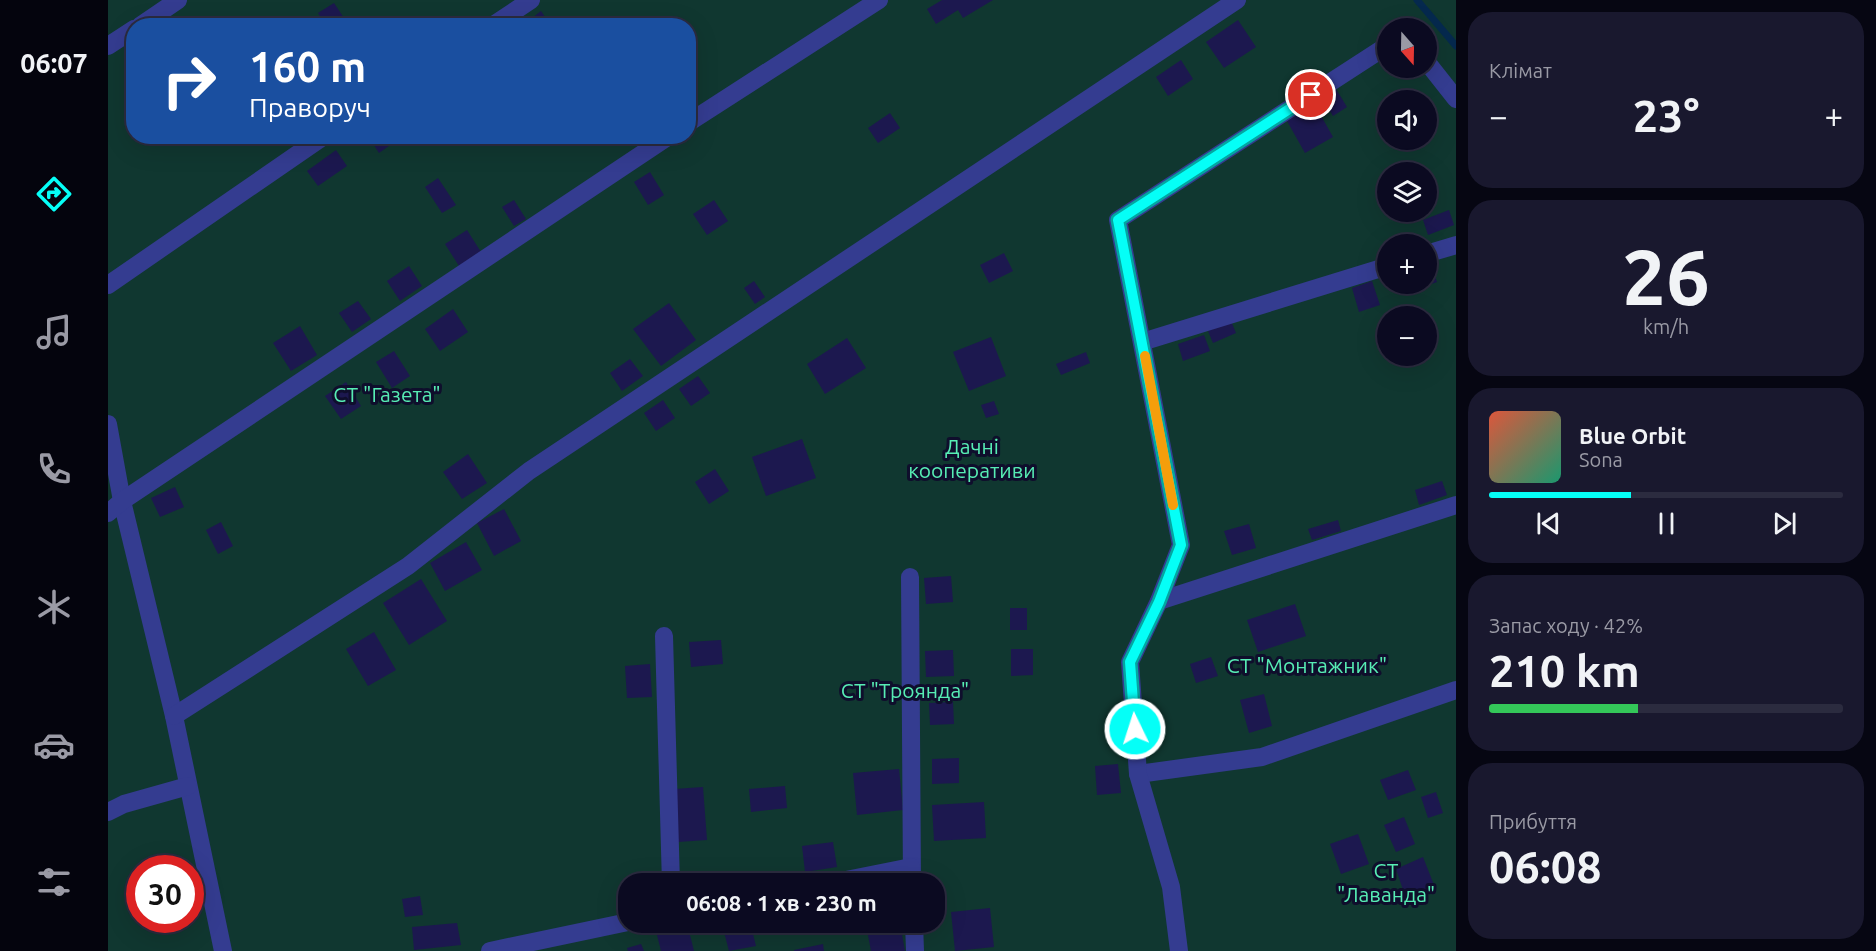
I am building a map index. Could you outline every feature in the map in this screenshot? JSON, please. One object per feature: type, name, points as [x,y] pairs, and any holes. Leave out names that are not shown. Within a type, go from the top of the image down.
[{"type":"street","points":[[152,18],[178,0]]},
{"type":"street","points":[[504,18],[531,0]]},
{"type":"street","points":[[696,118],[879,0]]},
{"type":"street","points":[[174,716],[408,566],[529,471],[1237,0]]},
{"type":"street","points":[[108,46],[126,35]]},
{"type":"street","points":[[1179,951],[1171,887],[1138,774],[1130,662],[1159,602],[1181,545],[1118,220],[1377,52]]},
{"type":"street","points":[[1437,75],[1456,99]]},
{"type":"street","points":[[108,285],[312,144]]},
{"type":"street","points":[[108,513],[122,501],[657,144]]},
{"type":"street","points":[[1437,251],[1456,245]]},
{"type":"street","points":[[1142,342],[1377,269]]},
{"type":"street","points":[[108,424],[122,501],[174,716],[223,951]]},
{"type":"street","points":[[1159,602],[1456,505]]},
{"type":"street","points":[[910,577],[911,873]]},
{"type":"street","points":[[664,636],[671,873]]},
{"type":"street","points":[[1138,774],[1262,757],[1456,690]]},
{"type":"street","points":[[108,812],[124,804],[188,786]]},
{"type":"street","points":[[490,951],[618,924]]},
{"type":"street","points":[[914,933],[915,951]]},
{"type":"green space","name":"Дачні кооперативи","points":[[108,0],[1456,0],[1456,951],[108,951]]},
{"type":"building","points":[[942,0],[993,0],[963,18],[958,10],[936,24],[927,9]]},
{"type":"building","points":[[334,3],[344,18],[321,18],[318,13]]},
{"type":"building","points":[[541,11],[546,18],[532,18]]},
{"type":"building","points":[[1238,20],[1256,47],[1224,68],[1206,42]]},
{"type":"building","points":[[1181,60],[1193,79],[1168,96],[1156,77]]},
{"type":"building","points":[[1336,89],[1347,107],[1333,116],[1322,98]]},
{"type":"building","points":[[1315,105],[1333,137],[1305,153],[1287,121]]},
{"type":"building","points":[[890,113],[900,128],[878,143],[868,128]]},
{"type":"building","points":[[373,144],[392,144],[379,153]]},
{"type":"building","points":[[336,150],[347,166],[318,186],[307,171]]},
{"type":"building","points":[[650,172],[664,195],[648,205],[634,182]]},
{"type":"building","points":[[438,178],[456,205],[442,213],[425,187]]},
{"type":"building","points":[[514,200],[526,219],[514,226],[502,207]]},
{"type":"building","points":[[714,200],[728,221],[707,235],[693,214]]},
{"type":"building","points":[[1449,210],[1454,225],[1428,234],[1424,222],[1437,222],[1437,215]]},
{"type":"building","points":[[467,230],[481,252],[459,266],[445,244]]},
{"type":"building","points":[[1004,253],[1013,271],[989,283],[980,265]]},
{"type":"building","points":[[409,266],[422,286],[400,301],[387,281]]},
{"type":"building","points":[[754,281],[765,297],[755,304],[744,288]]},
{"type":"building","points":[[1372,281],[1380,305],[1359,312],[1352,288]]},
{"type":"building","points":[[358,301],[371,319],[352,332],[339,313]]},
{"type":"building","points":[[669,303],[696,340],[661,366],[633,329]]},
{"type":"building","points":[[453,309],[468,332],[440,351],[425,329]]},
{"type":"building","points":[[1231,321],[1236,333],[1213,343],[1208,331]]},
{"type":"building","points":[[300,326],[317,355],[291,371],[273,343]]},
{"type":"building","points":[[1204,335],[1210,351],[1183,361],[1178,344]]},
{"type":"building","points":[[991,337],[1006,376],[969,391],[953,352]]},
{"type":"building","points":[[847,338],[866,368],[825,394],[807,364]]},
{"type":"building","points":[[394,351],[410,376],[392,388],[376,362]]},
{"type":"building","points":[[1086,352],[1090,363],[1061,375],[1056,364]]},
{"type":"building","points":[[630,359],[643,376],[622,391],[610,373]]},
{"type":"building","points":[[698,376],[710,393],[691,406],[679,389]]},
{"type":"building","points":[[346,382],[361,406],[341,419],[325,396]]},
{"type":"building","points":[[663,400],[675,418],[656,431],[644,413]]},
{"type":"building","points":[[994,401],[999,414],[986,418],[981,405]]},
{"type":"building","points":[[802,439],[816,478],[766,496],[752,457]]},
{"type":"building","points":[[468,454],[487,483],[462,499],[443,472]]},
{"type":"building","points":[[715,469],[729,491],[709,504],[695,482]]},
{"type":"building","points":[[1442,481],[1447,495],[1419,505],[1415,490]]},
{"type":"building","points":[[175,487],[184,507],[160,517],[151,498]]},
{"type":"building","points":[[504,509],[521,541],[494,556],[477,523]]},
{"type":"building","points":[[1338,520],[1341,531],[1312,540],[1308,529]]},
{"type":"building","points":[[221,522],[233,546],[218,554],[206,530]]},
{"type":"building","points":[[1249,524],[1256,548],[1232,555],[1224,531]]},
{"type":"building","points":[[466,542],[482,570],[445,591],[430,563]]},
{"type":"building","points":[[951,576],[953,602],[926,604],[924,578]]},
{"type":"building","points":[[421,579],[447,621],[409,645],[383,603]]},
{"type":"building","points":[[1295,604],[1306,636],[1258,652],[1247,620]]},
{"type":"building","points":[[1010,608],[1027,608],[1027,630],[1010,630]]},
{"type":"building","points":[[374,632],[396,670],[368,686],[346,649]]},
{"type":"building","points":[[721,640],[723,664],[691,667],[689,642]]},
{"type":"building","points":[[1011,649],[1033,649],[1033,675],[1011,676]]},
{"type":"building","points":[[953,650],[954,676],[926,677],[925,651]]},
{"type":"building","points":[[1211,657],[1218,676],[1196,683],[1190,664]]},
{"type":"building","points":[[650,664],[652,697],[627,698],[625,666]]},
{"type":"building","points":[[1264,694],[1272,726],[1249,733],[1240,700]]},
{"type":"building","points":[[953,702],[954,724],[930,725],[929,703]]},
{"type":"building","points":[[959,758],[959,783],[932,784],[932,759]]},
{"type":"building","points":[[1118,764],[1121,793],[1097,795],[1095,766]]},
{"type":"building","points":[[899,769],[903,810],[857,815],[853,773]]},
{"type":"building","points":[[1408,770],[1416,790],[1388,800],[1380,780]]},
{"type":"building","points":[[785,786],[787,808],[751,812],[749,789]]},
{"type":"building","points":[[703,787],[707,840],[678,842],[674,789]]},
{"type":"building","points":[[1436,792],[1443,813],[1428,818],[1421,797]]},
{"type":"building","points":[[984,802],[986,838],[934,841],[932,805]]},
{"type":"building","points":[[1404,817],[1415,844],[1396,852],[1384,825]]},
{"type":"building","points":[[1358,834],[1369,864],[1341,874],[1330,844]]},
{"type":"building","points":[[833,842],[837,867],[805,872],[802,846]]},
{"type":"building","points":[[1423,857],[1436,890],[1407,902],[1396,869]]},
{"type":"building","points":[[420,896],[423,915],[405,917],[402,899]]},
{"type":"building","points":[[990,908],[994,947],[955,951],[951,912]]},
{"type":"building","points":[[457,923],[461,945],[414,950],[412,927]]},
{"type":"building","points":[[690,933],[694,951],[661,951],[657,935]]},
{"type":"building","points":[[724,933],[753,933],[756,946],[729,951]]},
{"type":"building","points":[[902,933],[905,951],[871,951],[868,935]]},
{"type":"building","points":[[641,944],[644,951],[628,951],[627,948]]},
{"type":"building","points":[[823,944],[824,951],[794,951],[794,950]]},
{"type":"waterway","points":[[1417,0],[1456,46]]},
{"type":"slow traffic","points":[[1145,356],[1173,505]]},
{"type":"route","points":[[1135,729],[1130,662],[1159,602],[1181,545],[1118,220],[1311,95]]},
{"type":"park label","name":"СТ \"Газета\"","points":[[387,394]]},
{"type":"park label","name":"СТ \"Монтажник\"","points":[[1307,665]]},
{"type":"park label","name":"СТ \"Троянда\"","points":[[905,690]]},
{"type":"park label","name":"СТ \"Лаванда\"","points":[[1386,882]]}]
